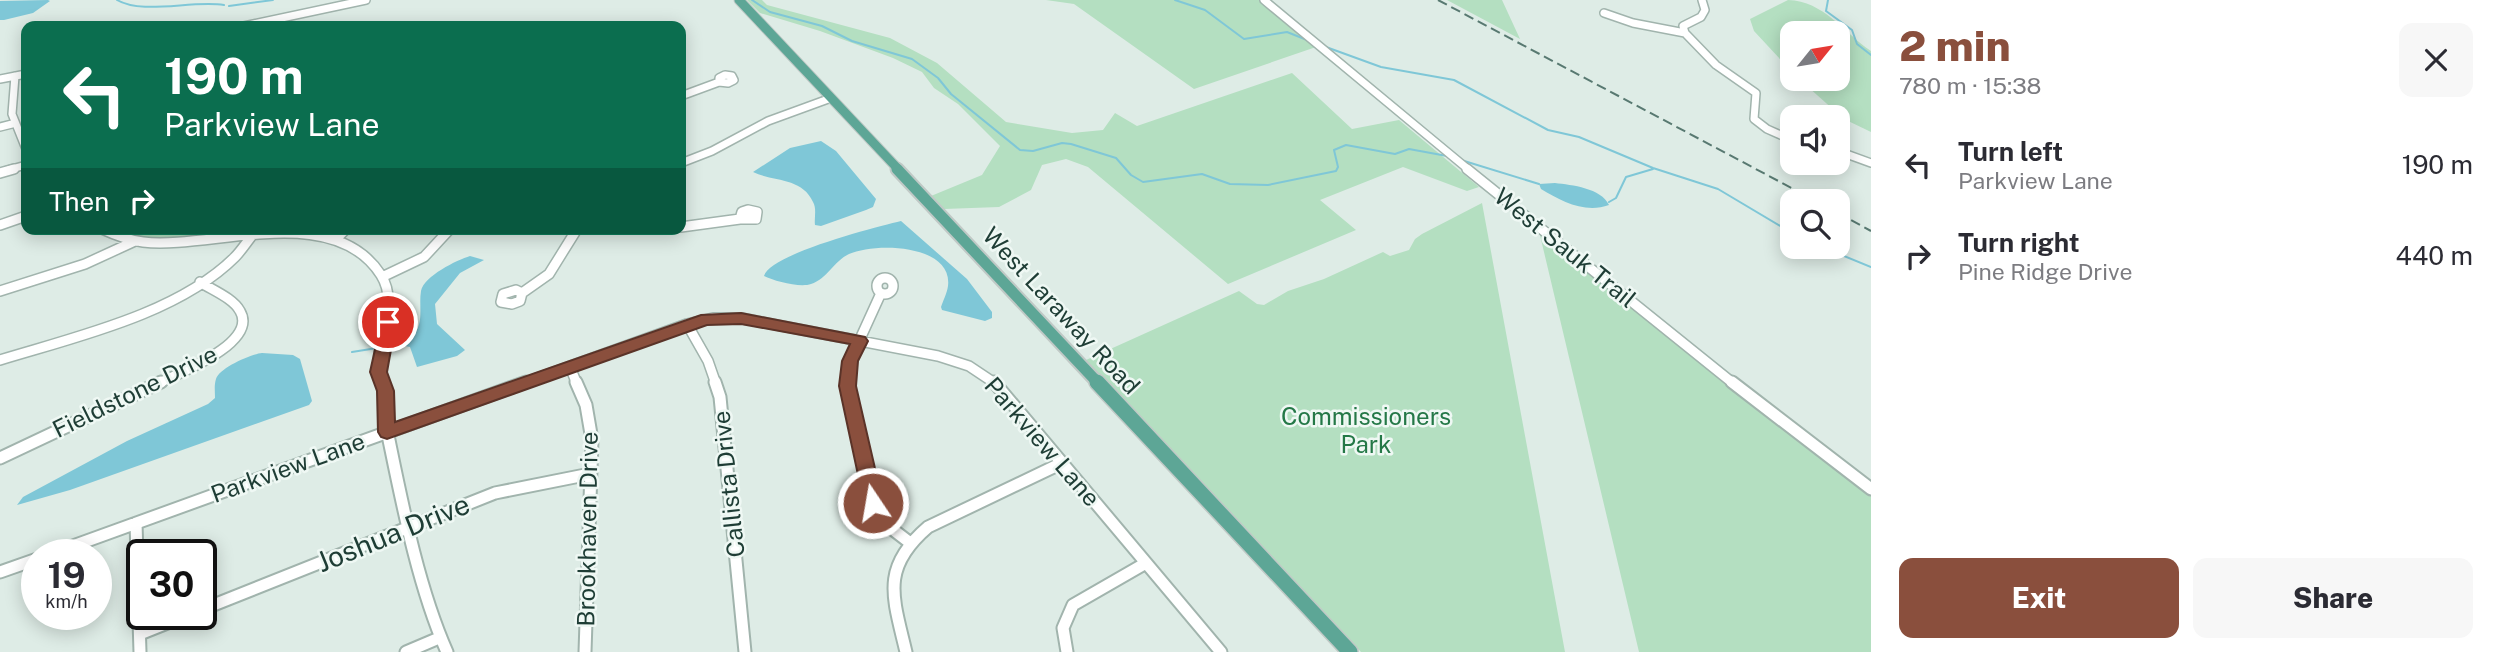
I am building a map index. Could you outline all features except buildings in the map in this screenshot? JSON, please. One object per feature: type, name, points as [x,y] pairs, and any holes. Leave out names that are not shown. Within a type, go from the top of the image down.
[{"type":"main road","name":"West Laraway Road","points":[[739,0],[1350,652]]},
{"type":"street","points":[[267,21],[366,0]]},
{"type":"street","name":"West Sauk Trail","points":[[1264,0],[1336,63],[1685,345],[1871,489]]},
{"type":"street","points":[[1702,0],[1705,10],[1701,17],[1683,26],[1685,33],[1716,65],[1756,93],[1754,120],[1780,135]]},
{"type":"street","points":[[1604,13],[1633,23],[1685,33]]},
{"type":"street","points":[[0,79],[21,75]]},
{"type":"street","points":[[15,76],[9,112],[12,124],[21,133]]},
{"type":"street","points":[[686,94],[719,82]]},
{"type":"street","points":[[686,161],[712,153],[757,127],[787,114],[833,100]]},
{"type":"street","points":[[0,127],[12,124]]},
{"type":"street","points":[[1850,155],[1871,163]]},
{"type":"street","points":[[0,173],[21,167]]},
{"type":"street","points":[[0,225],[21,218]]},
{"type":"street","points":[[686,226],[740,219]]},
{"type":"street","points":[[118,235],[135,241],[189,241],[234,235]]},
{"type":"street","points":[[0,360],[59,344],[130,318],[200,282],[233,260],[254,235]]},
{"type":"street","points":[[312,235],[335,240],[372,265],[382,278],[387,293],[388,322],[378,372],[386,391],[387,432],[439,638],[447,652]]},
{"type":"street","points":[[335,240],[340,235]]},
{"type":"street","points":[[382,278],[424,257],[444,235]]},
{"type":"street","points":[[522,293],[551,275],[574,235]]},
{"type":"street","points":[[0,291],[84,267],[107,258],[135,241]]},
{"type":"street","name":"Fieldstone Drive","points":[[0,458],[208,360],[226,347],[238,334],[242,318],[238,307],[200,282]]},
{"type":"street","points":[[881,292],[850,361],[847,386],[872,496],[887,525],[909,542]]},
{"type":"street","name":"Parkview Lane","points":[[92,539],[687,324],[713,318],[741,318],[938,356],[975,368],[996,384],[1221,652]]},
{"type":"street","name":"Callista Drive","points":[[687,324],[708,362],[720,397],[745,652]]},
{"type":"street","name":"Brookhaven Drive","points":[[570,367],[590,416],[592,440],[585,652]]},
{"type":"street","points":[[906,652],[892,592],[895,568],[909,542],[928,527],[1062,463]]},
{"type":"street","name":"Joshua Drive","points":[[217,604],[503,490],[590,474]]},
{"type":"street","points":[[136,523],[140,652]]},
{"type":"street","points":[[1067,652],[1063,628],[1073,605],[1146,563]]},
{"type":"street","points":[[0,572],[21,565]]},
{"type":"street","points":[[140,634],[150,630]]},
{"type":"street","points":[[406,652],[439,638]]},
{"type":"green space","points":[[747,0],[762,0],[767,5],[890,38],[937,63],[1006,122],[1072,133],[1103,130],[1115,113],[1137,126],[1292,73],[1352,129],[1399,120],[1479,187],[1467,191],[1403,167],[1320,200],[1356,230],[1228,284],[1088,167],[1066,159],[1042,165],[1031,190],[999,207],[944,209],[931,196],[982,175],[1000,146],[958,104],[934,88],[922,72],[893,58],[820,31],[760,13]]},
{"type":"green space","points":[[1046,0],[1264,0],[1316,47],[1194,89],[1074,4]]},
{"type":"green space","points":[[1447,0],[1502,0],[1520,39]]},
{"type":"green space","points":[[1788,0],[1812,6],[1835,21],[1780,21],[1780,59],[1754,31],[1750,19]]},
{"type":"green space","points":[[1850,34],[1871,51],[1871,132],[1850,122],[1850,105],[1828,105],[1812,91],[1850,91]]},
{"type":"green space","name":"Commissioners Park","points":[[1482,203],[1565,652],[1361,652],[1091,370],[1086,360],[1239,291],[1257,304],[1264,305],[1288,291],[1324,279],[1383,252],[1390,256],[1409,250],[1415,239],[1422,234]]},
{"type":"green space","points":[[1539,231],[1871,492],[1871,652],[1639,652]]},
{"type":"green space","points":[[132,235],[207,235],[183,238]]},
{"type":"water","points":[[0,1],[50,1],[33,13],[0,20]]},
{"type":"water","points":[[821,141],[836,151],[876,199],[873,207],[821,226],[815,225],[814,205],[802,188],[753,172],[790,148]]},
{"type":"water","points":[[1555,183],[1593,191],[1609,205],[1591,208],[1574,205],[1541,189],[1539,184]]},
{"type":"water","points":[[901,221],[967,279],[992,312],[992,318],[985,321],[942,310],[948,286],[946,272],[926,254],[910,250],[876,248],[849,254],[817,282],[806,285],[764,276],[784,259],[803,251],[848,235]]},
{"type":"water","points":[[470,256],[484,260],[460,273],[435,304],[437,324],[465,350],[457,356],[417,367],[410,347],[405,346],[405,342],[412,337],[419,325],[423,285],[442,269]]},
{"type":"water","points":[[262,353],[293,355],[300,359],[312,401],[309,405],[70,490],[17,505],[23,497],[127,441],[208,404],[215,398],[216,379],[223,370]]},
{"type":"waterway","points":[[117,0],[153,7],[224,5]]},
{"type":"waterway","points":[[229,6],[273,0]]},
{"type":"waterway","points":[[752,0],[770,12],[822,26],[852,41],[912,59],[938,78],[951,94],[1020,150],[1033,151],[1062,143],[1071,144],[1116,158],[1131,175],[1143,182],[1202,174],[1230,184],[1268,185],[1336,171],[1338,167],[1334,150],[1346,145],[1395,154],[1409,149],[1447,156]]},
{"type":"waterway","points":[[1175,0],[1205,10],[1244,39],[1287,32],[1307,40]]},
{"type":"waterway","points":[[1828,0],[1826,11],[1852,30],[1857,44],[1871,55]]},
{"type":"waterway","points":[[1326,47],[1381,67],[1454,80],[1548,130],[1579,137],[1653,168],[1718,189],[1780,226]]},
{"type":"waterway","points":[[1461,160],[1539,184]]},
{"type":"waterway","points":[[1609,202],[1616,198],[1626,177],[1653,169]]},
{"type":"waterway","points":[[1850,258],[1871,267]]},
{"type":"waterway","points":[[386,347],[405,344]]},
{"type":"waterway","points":[[352,352],[377,348]]},
{"type":"railway","points":[[1438,0],[1793,189]]},
{"type":"railway","points":[[1850,220],[1871,231]]},
{"type":"route","points":[[388,322],[378,372],[386,391],[387,432],[706,319],[741,318],[859,341],[850,361],[847,386],[873,503]]}]
